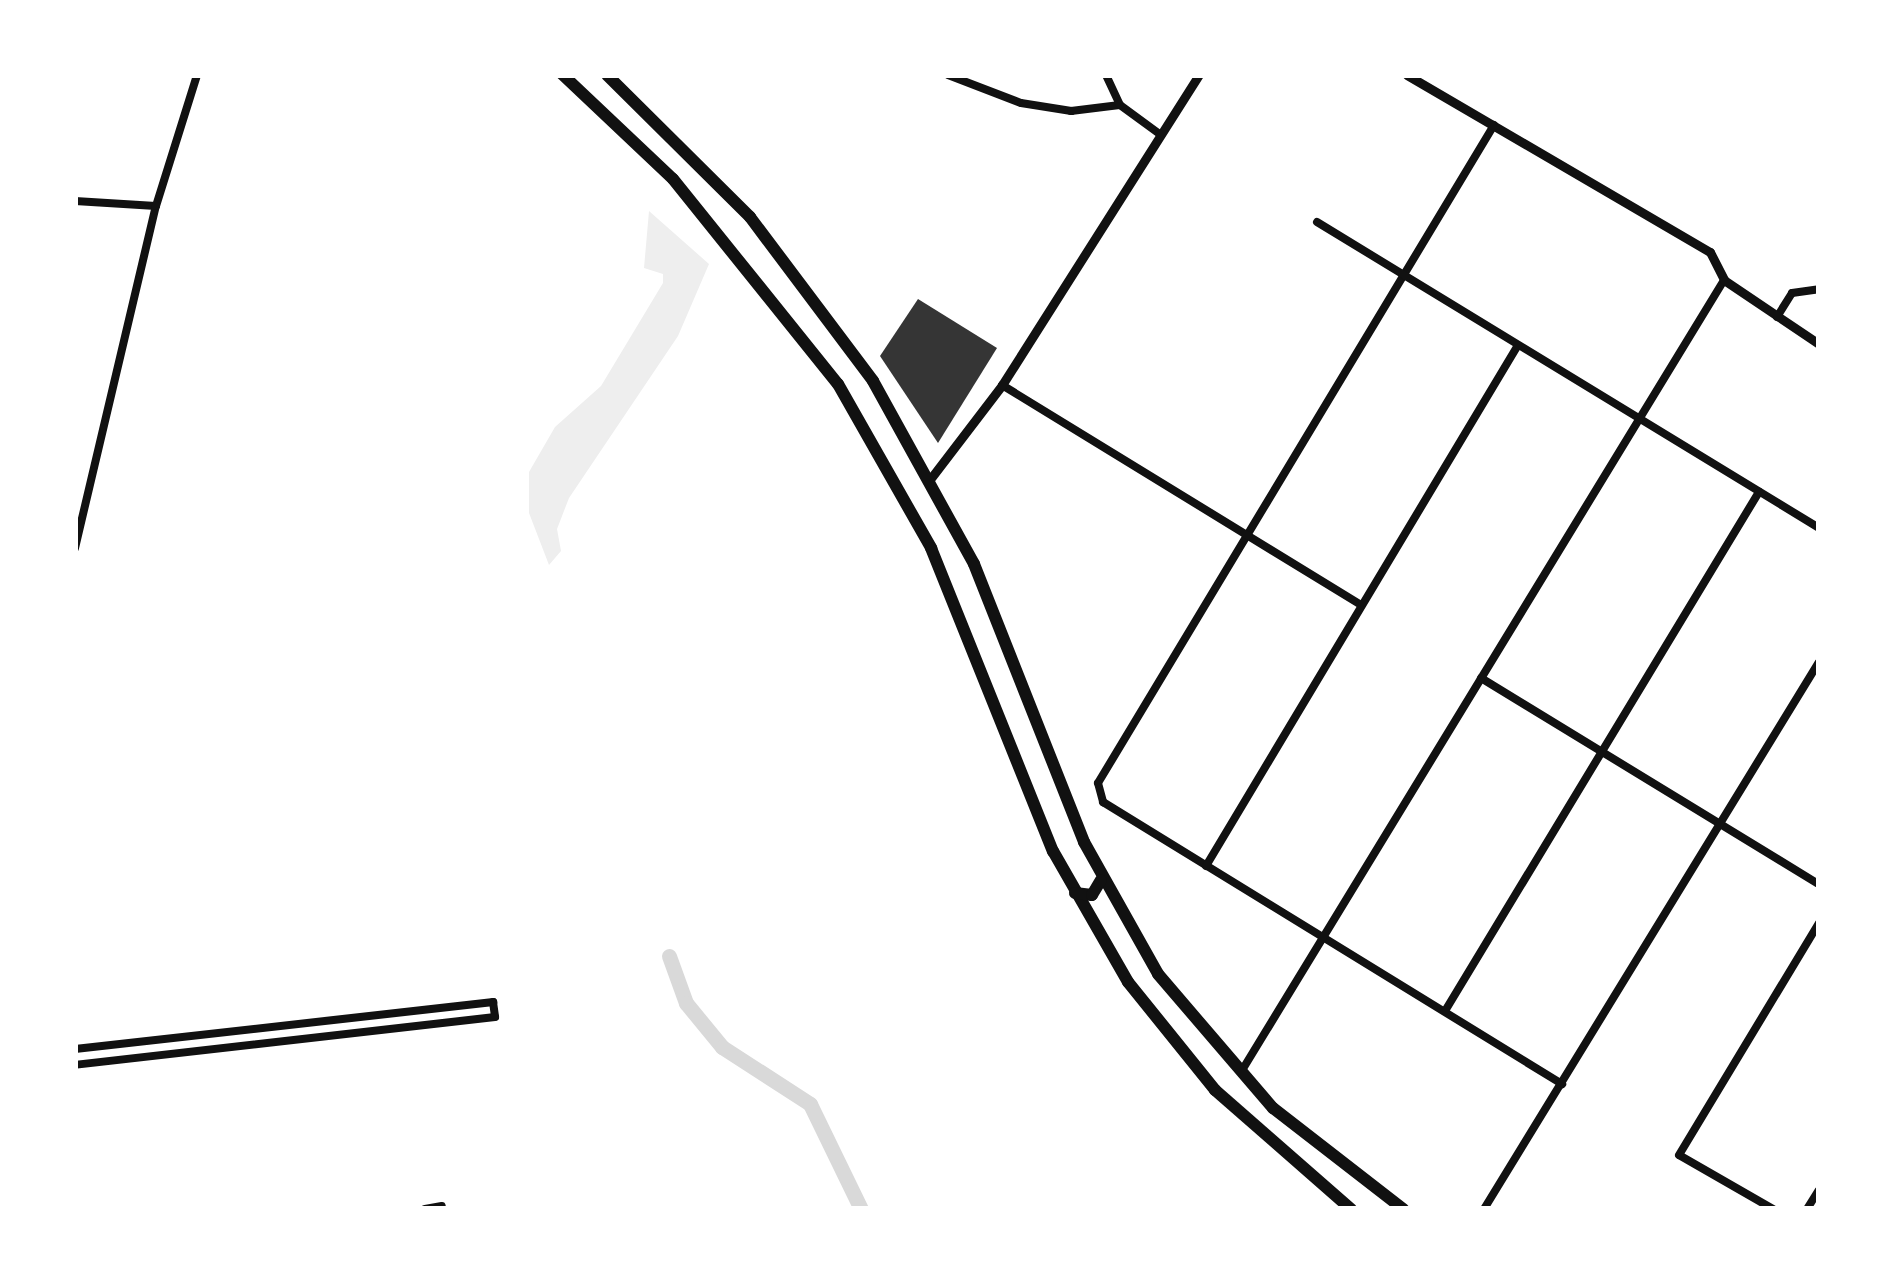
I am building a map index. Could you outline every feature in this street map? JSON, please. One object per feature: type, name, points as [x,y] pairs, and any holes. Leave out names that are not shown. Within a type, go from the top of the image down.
[{"type":"main road","points":[[563,75],[726,238],[814,348],[910,506],[1075,893],[1162,1027],[1260,1134],[1351,1209]]},
{"type":"main road","points":[[607,75],[750,217],[856,355],[931,478],[997,616],[1101,880],[1185,1011],[1239,1074],[1324,1152],[1402,1209]]},
{"type":"main road","points":[[726,238],[730,219],[750,217]]},
{"type":"main road","points":[[1075,893],[1092,895],[1101,880]]},
{"type":"main road","points":[[1162,1027],[1166,1010],[1185,1011]]},
{"type":"street","points":[[75,548],[156,206],[197,75]]},
{"type":"street","points":[[947,75],[1021,103],[1071,111],[1120,105]]},
{"type":"street","points":[[1106,75],[1120,105],[1161,135]]},
{"type":"street","points":[[931,478],[1002,385],[1199,75]]},
{"type":"street","points":[[1407,75],[1710,252],[1724,280],[1819,344]]},
{"type":"street","points":[[1495,124],[1098,783],[1103,802],[1562,1084]]},
{"type":"street","points":[[75,200],[156,206]]},
{"type":"street","points":[[1317,222],[1819,528]]},
{"type":"street","points":[[1239,1074],[1724,280]]},
{"type":"street","points":[[1777,317],[1792,293],[1819,289]]},
{"type":"street","points":[[1206,866],[1518,345]]},
{"type":"street","points":[[1002,385],[1360,604]]},
{"type":"street","points":[[1445,1012],[1759,492]]},
{"type":"street","points":[[1484,1209],[1819,662]]},
{"type":"street","points":[[1481,678],[1819,884]]},
{"type":"street","points":[[1773,1209],[1679,1156],[1819,922]]},
{"type":"street","points":[[75,1048],[493,1002],[495,1017],[75,1065]]},
{"type":"street","points":[[1808,1209],[1819,1190]]},
{"type":"street","points":[[425,1209],[442,1206]]},
{"type":"shaded area","points":[[649,211],[709,264],[678,336],[569,498],[557,529],[561,551],[549,565],[529,513],[529,472],[555,427],[601,386],[663,283],[663,274],[644,268]]},
{"type":"building","points":[[918,299],[997,348],[938,443],[880,356]]},
{"type":"waterway","points":[[669,956],[686,1003],[722,1047],[810,1104],[861,1209]]}]
